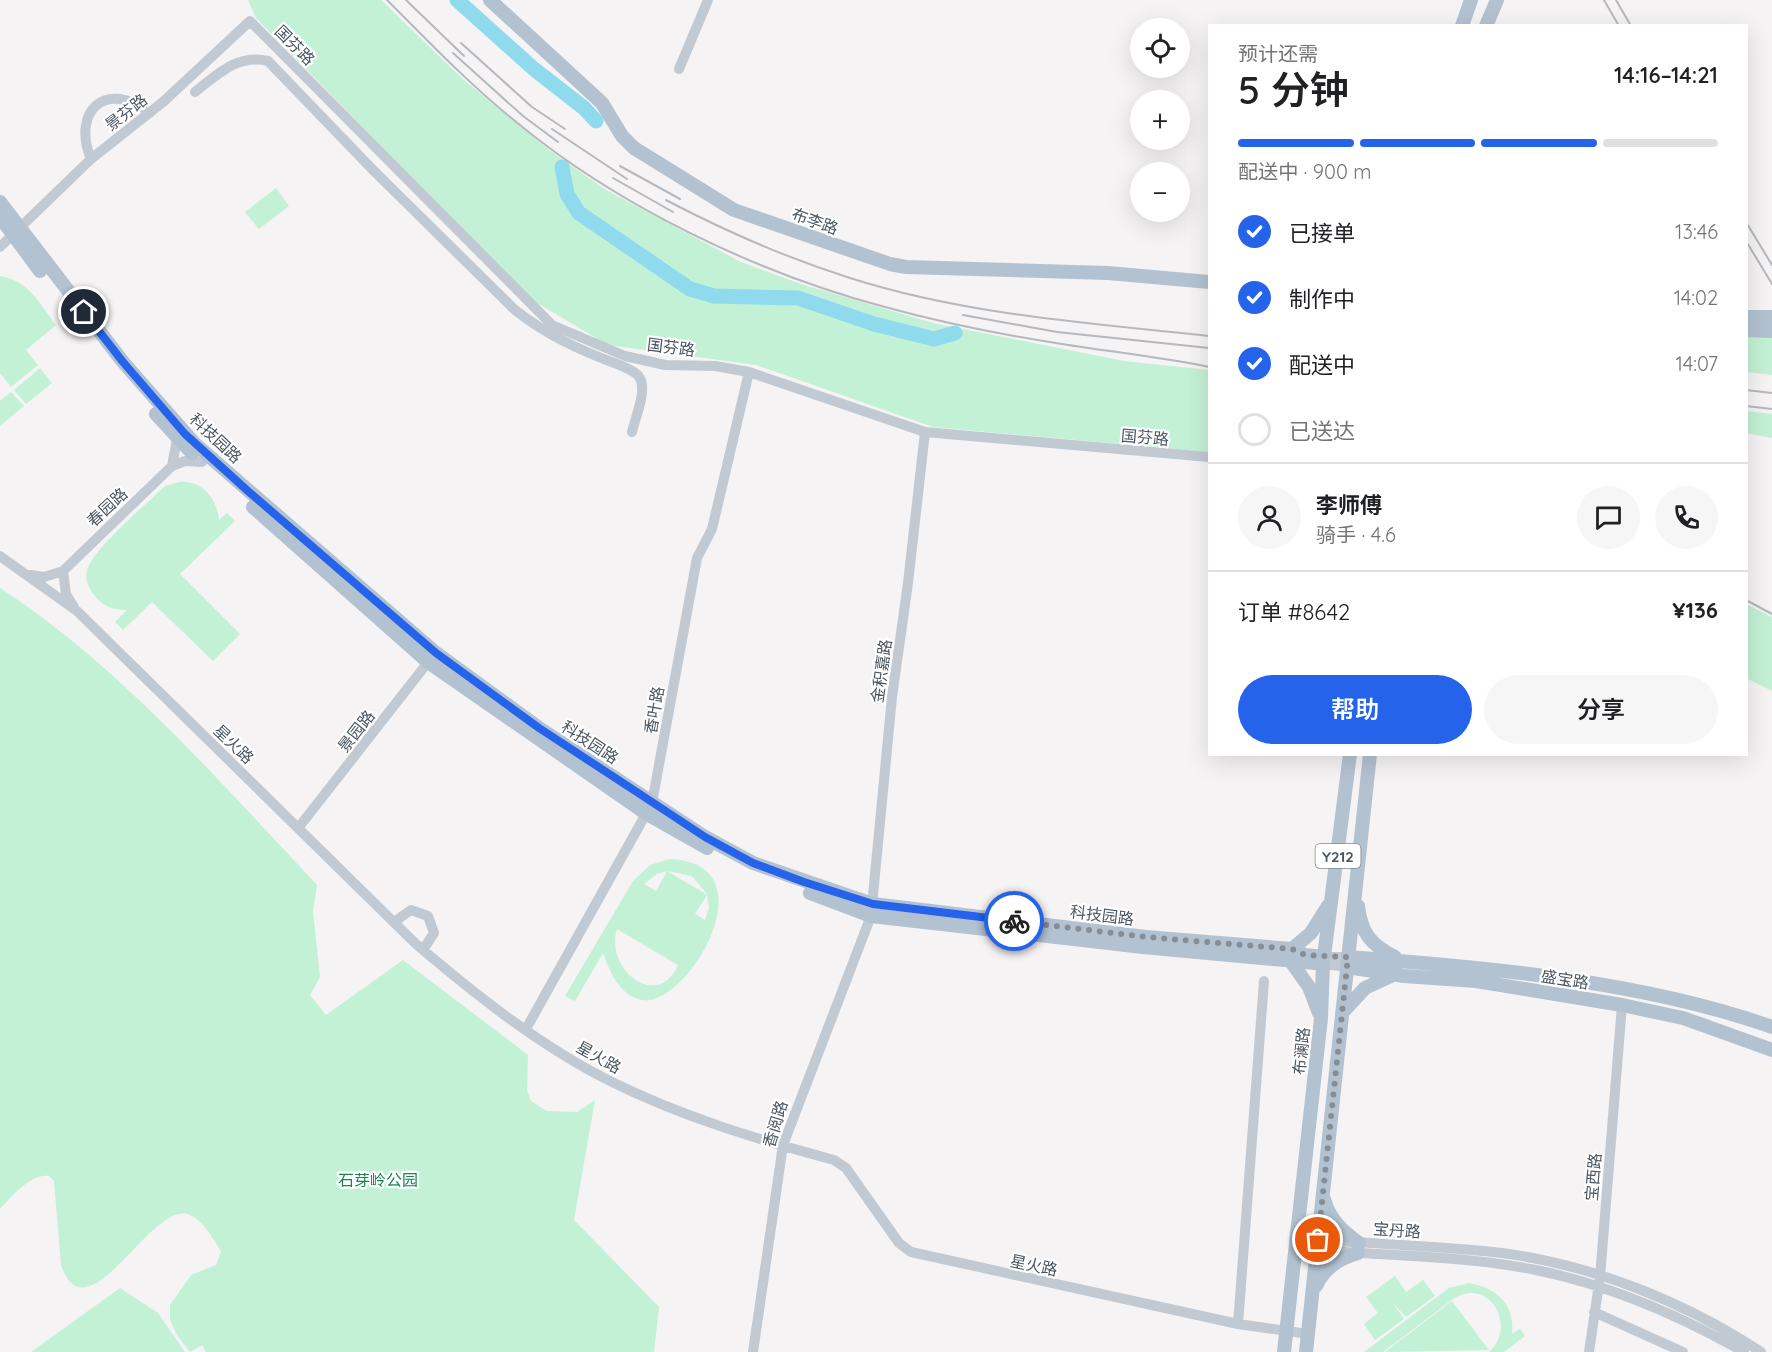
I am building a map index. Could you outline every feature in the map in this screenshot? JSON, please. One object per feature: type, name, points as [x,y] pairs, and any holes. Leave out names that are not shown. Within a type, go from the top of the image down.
[{"type":"main road","name":"布李路","points":[[490,0],[602,103],[622,136],[634,148],[735,210],[824,243],[906,267],[1107,273],[1208,282]]},
{"type":"main road","points":[[1463,24],[1471,0]]},
{"type":"main road","points":[[1487,24],[1497,0]]},
{"type":"main road","name":"科技园路","points":[[0,202],[8,229],[116,368],[177,439],[432,657],[539,728],[650,808],[753,863],[872,910],[1146,937],[1324,960]]},
{"type":"main road","name":"科技园路","points":[[8,229],[195,444],[432,657]]},
{"type":"main road","points":[[1748,317],[1772,317]]},
{"type":"main road","points":[[1748,330],[1772,331]]},
{"type":"main road","name":"布澜路","points":[[1284,1352],[1321,1018],[1324,960],[1350,756]]},
{"type":"main road","name":"Y212","points":[[1306,1352],[1370,756]]},
{"type":"main road","points":[[1355,882],[1359,919],[1367,937],[1373,945],[1402,961]]},
{"type":"main road","points":[[1321,1018],[1309,987],[1292,956],[1322,919],[1332,902],[1352,911]]},
{"type":"main road","name":"盛宝路","points":[[1348,962],[1402,961],[1470,966],[1591,984],[1690,1002],[1772,1027]]},
{"type":"main road","name":"盛宝路","points":[[1348,962],[1404,976],[1476,981],[1622,1005],[1683,1018],[1772,1050]]},
{"type":"main road","points":[[1342,1014],[1372,983],[1393,975],[1404,976]]},
{"type":"main road","points":[[1313,1293],[1325,1271],[1359,1248],[1331,1217],[1323,1194]]},
{"type":"street","points":[[679,69],[708,0]]},
{"type":"street","name":"景芬路","points":[[0,247],[8,229],[150,112],[250,21]]},
{"type":"street","name":"国芬路","points":[[250,21],[552,325],[625,356],[665,365],[715,366],[749,372],[925,432],[1208,457]]},
{"type":"street","points":[[195,92],[235,62],[254,58],[268,61],[373,170],[515,309],[540,330],[566,344],[627,368],[639,376],[642,385],[632,432]]},
{"type":"street","points":[[91,159],[83,131],[92,110],[101,102],[112,98],[125,98],[150,112]]},
{"type":"street","name":"香叶路","points":[[526,1029],[650,808],[697,558],[712,528],[749,372]]},
{"type":"street","name":"金积嘉路","points":[[872,910],[892,697],[925,432]]},
{"type":"street","points":[[172,466],[177,439]]},
{"type":"street","points":[[172,466],[185,461],[202,462]]},
{"type":"street","name":"春园路","points":[[63,571],[172,466]]},
{"type":"street","name":"星火路","points":[[0,556],[77,611],[423,950],[466,987],[580,1065],[613,1083],[700,1120],[753,1138],[834,1160],[846,1168],[899,1243],[911,1252],[1239,1324],[1308,1334]]},
{"type":"street","points":[[28,574],[44,577],[63,571],[66,594],[77,611]]},
{"type":"street","name":"景园路","points":[[299,827],[432,657]]},
{"type":"street","points":[[394,922],[411,910],[428,916],[434,933],[423,950]]},
{"type":"street","name":"香阅路","points":[[753,1352],[783,1145],[872,910]]},
{"type":"street","name":"科技园路","points":[[1324,960],[1348,962]]},
{"type":"street","points":[[1239,1324],[1264,981]]},
{"type":"street","name":"宝西路","points":[[1589,1352],[1599,1282],[1622,1005]]},
{"type":"street","name":"宝丹路","points":[[1297,1240],[1318,1245],[1501,1264],[1599,1282],[1680,1307],[1761,1352]]},
{"type":"street","name":"宝丹路","points":[[1599,1282],[1686,1320],[1744,1352]]},
{"type":"street","points":[[1594,1312],[1683,1352]]},
{"type":"green space","points":[[248,0],[381,0],[464,80],[549,150],[606,190],[741,262],[804,285],[933,323],[1124,361],[1208,370],[1208,452],[933,427],[756,365],[608,345],[532,300],[256,18]]},
{"type":"green space","points":[[276,188],[289,206],[259,229],[245,212]]},
{"type":"green space","points":[[0,276],[10,278],[26,288],[39,301],[56,325],[26,350],[38,365],[11,387],[0,373]]},
{"type":"green space","points":[[1748,334],[1772,337],[1772,375],[1748,372]]},
{"type":"green space","points":[[40,368],[52,383],[26,404],[14,390]]},
{"type":"green space","points":[[11,392],[24,406],[0,426],[0,401]]},
{"type":"green space","points":[[1748,411],[1772,414],[1772,438],[1748,433]]},
{"type":"green space","points":[[179,482],[201,487],[212,498],[219,520],[227,513],[235,521],[180,574],[240,634],[213,661],[152,602],[123,630],[115,622],[127,610],[113,608],[102,603],[93,593],[87,581],[87,571],[91,562],[109,539],[165,486]]},
{"type":"green space","name":"石芽岭公园","points":[[0,588],[45,619],[128,689],[205,766],[317,885],[313,911],[320,977],[310,995],[326,1015],[403,960],[528,1055],[527,1090],[531,1101],[547,1111],[577,1112],[595,1100],[574,1220],[659,1307],[654,1352],[206,1352],[202,1345],[190,1352],[177,1335],[170,1320],[170,1305],[191,1275],[216,1265],[221,1251],[198,1220],[187,1214],[172,1217],[155,1229],[102,1279],[86,1287],[72,1284],[61,1265],[54,1181],[49,1176],[35,1178],[28,1182],[0,1209]]},
{"type":"green space","points":[[1748,605],[1772,617],[1772,691],[1748,679]]},
{"type":"green space","points":[[670,859],[700,867],[715,884],[718,908],[712,934],[698,960],[680,982],[660,997],[642,1000],[627,993],[616,982],[603,953],[575,1001],[565,996],[633,881],[650,865]],"holes":[[[667,871],[656,891],[644,884],[657,874]],[[667,871],[692,876],[707,894]],[[707,895],[709,908],[705,920],[695,914]],[[617,929],[678,965],[669,978],[659,985],[647,985],[636,980],[626,971],[618,958],[615,944]]]},
{"type":"green space","points":[[1395,1276],[1406,1292],[1423,1280],[1435,1296],[1406,1317],[1392,1302],[1404,1319],[1375,1340],[1364,1324],[1378,1313],[1366,1297]]},
{"type":"green space","points":[[1469,1283],[1496,1293],[1507,1306],[1512,1323],[1512,1334],[1520,1329],[1525,1336],[1504,1352],[1489,1352],[1501,1330],[1500,1318],[1488,1299],[1478,1294],[1466,1294],[1453,1299],[1383,1352],[1364,1352],[1449,1288]]},
{"type":"green space","points":[[120,1288],[158,1313],[185,1352],[31,1352]]},
{"type":"green space","points":[[1452,1301],[1489,1350],[1385,1352]]},
{"type":"waterway","points":[[457,0],[534,69],[584,108],[596,121]]},
{"type":"waterway","points":[[562,167],[567,194],[579,213],[690,289],[714,296],[798,298],[874,324],[934,339],[955,333]]},
{"type":"railway","points":[[387,0],[481,92],[555,152],[643,208],[739,256],[837,293],[929,318],[1018,337],[1208,367]]},
{"type":"railway","points":[[406,0],[464,56]]},
{"type":"railway","points":[[1604,0],[1618,24]]},
{"type":"railway","points":[[1616,0],[1630,24]]},
{"type":"railway","points":[[461,43],[532,107],[565,129]]},
{"type":"railway","points":[[453,53],[523,116],[558,142]]},
{"type":"railway","points":[[552,129],[627,179]]},
{"type":"railway","points":[[620,166],[680,199]]},
{"type":"railway","points":[[613,178],[673,212]]},
{"type":"railway","points":[[666,200],[780,253],[894,291],[1028,316],[1208,336]]},
{"type":"railway","points":[[1748,225],[1772,265]]},
{"type":"railway","points":[[1748,244],[1772,284]]},
{"type":"railway","points":[[963,315],[1057,332],[1208,348]]},
{"type":"railway","points":[[1748,390],[1772,393]]},
{"type":"railway","points":[[1748,406],[1772,409]]},
{"type":"railway","points":[[1748,601],[1772,614]]},
{"type":"way so far","points":[[1014,921],[1146,937],[1292,949],[1305,955],[1348,957],[1318,1240]]},
{"type":"route","points":[[84,312],[123,362],[195,444],[436,653],[539,728],[705,837],[753,863],[873,904],[1014,921]]}]
